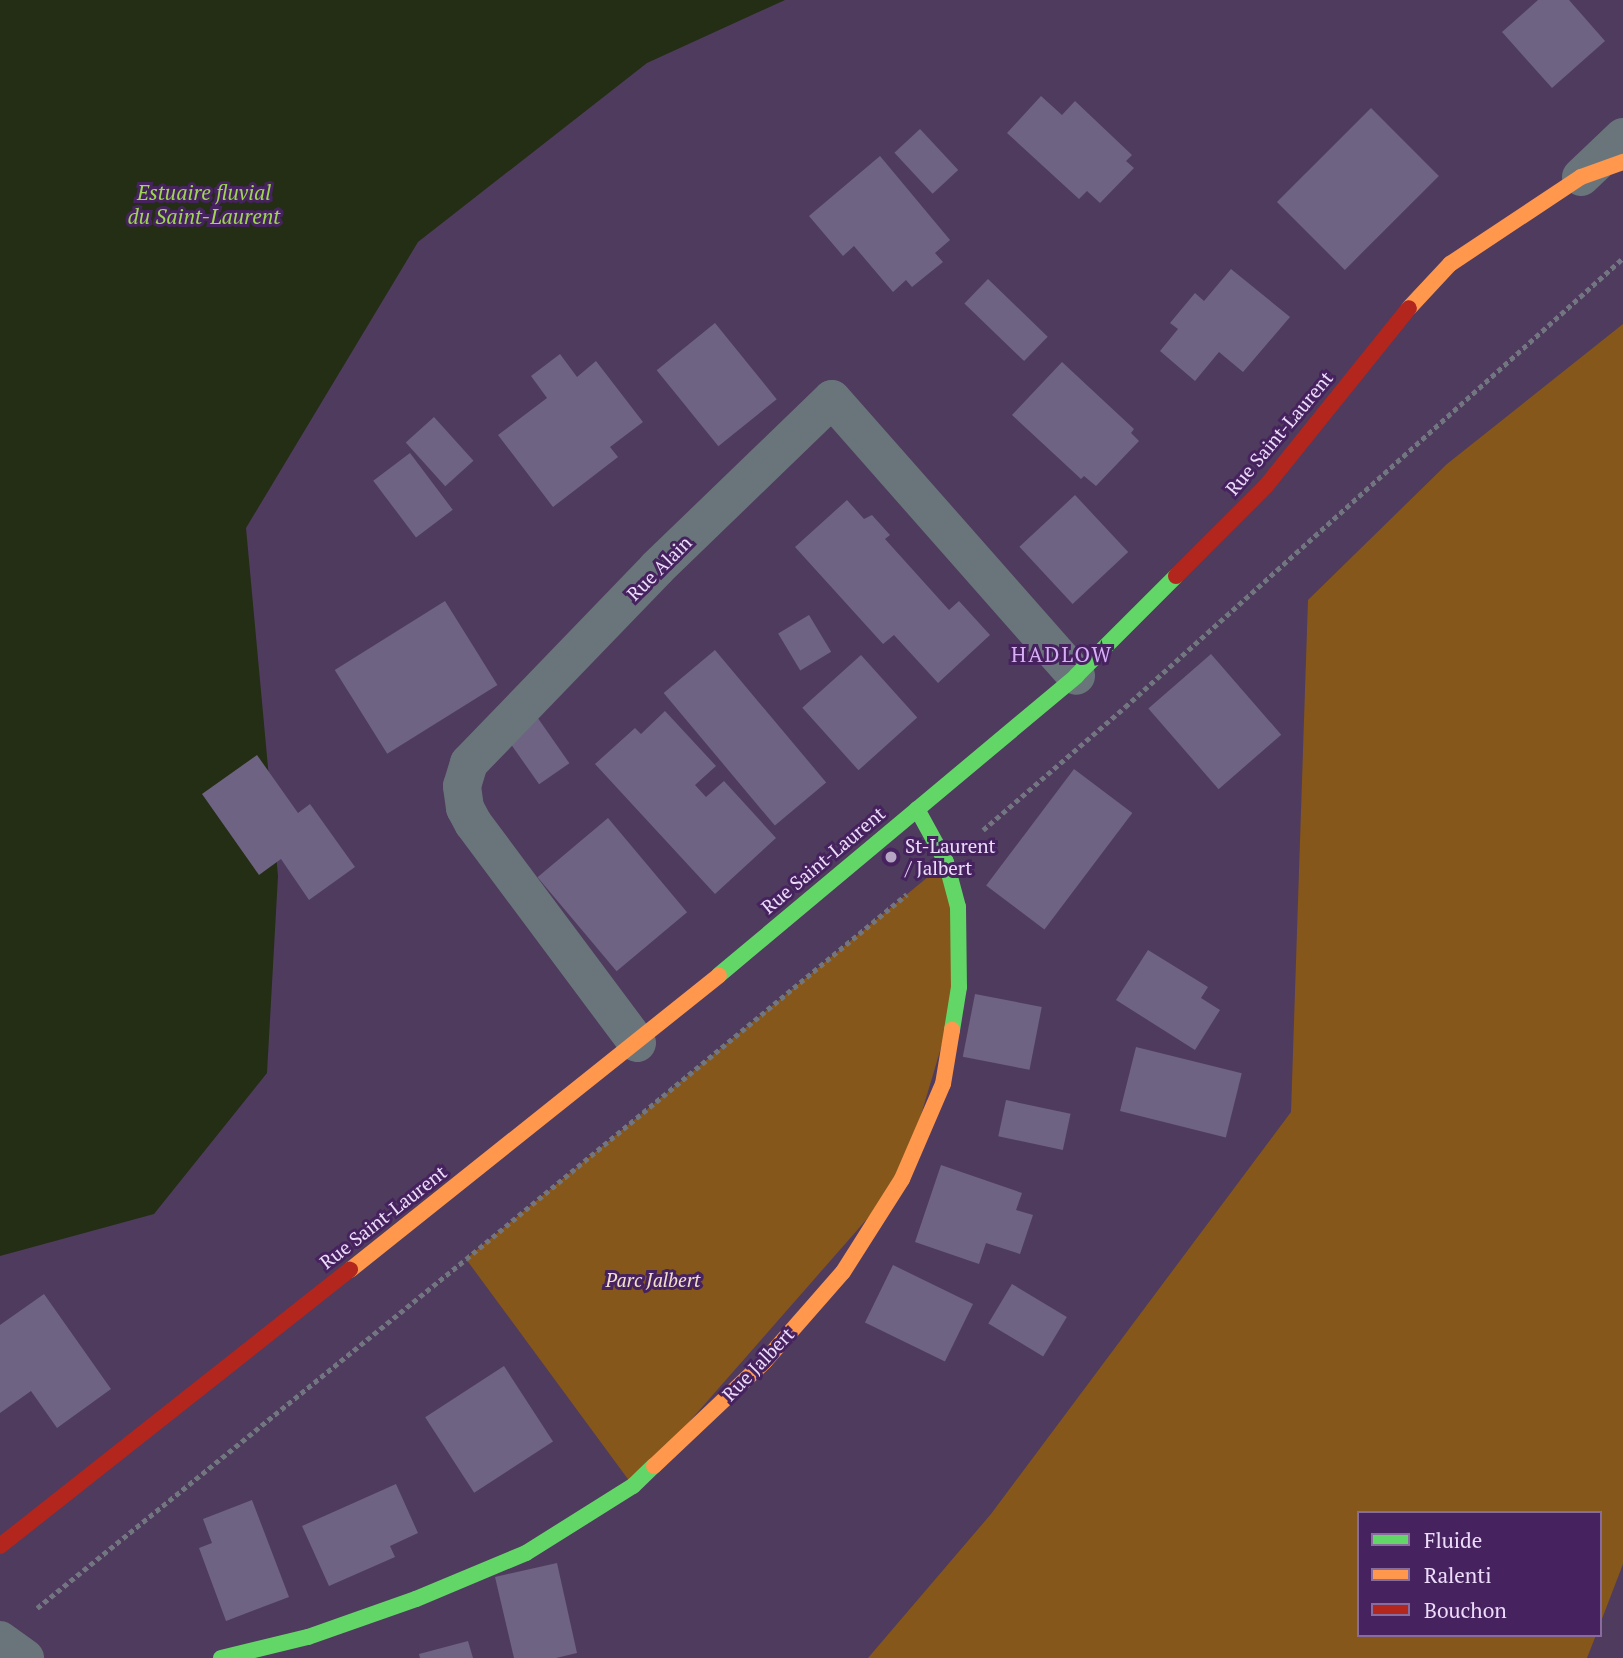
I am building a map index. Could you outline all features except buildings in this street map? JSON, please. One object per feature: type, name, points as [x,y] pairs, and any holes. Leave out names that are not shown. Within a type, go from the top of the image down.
[{"type":"street","points":[[1581,177],[1623,137]]},
{"type":"street","name":"Rue Saint-Laurent","points":[[0,1546],[637,1043],[1076,676],[1266,486],[1424,289],[1482,240],[1581,177],[1623,162]]},
{"type":"street","name":"Rue Alain","points":[[637,1043],[473,823],[465,808],[462,786],[469,763],[657,568],[832,400],[1076,676]]},
{"type":"street","name":"Rue Jalbert","points":[[221,1658],[308,1637],[416,1599],[526,1553],[633,1486],[765,1361],[843,1272],[902,1178],[943,1084],[959,987],[958,907],[946,862],[917,809]]},
{"type":"street","points":[[0,1640],[25,1658]]},
{"type":"path","points":[[32,1611],[436,1284],[946,862],[1125,706],[1623,258]]},
{"type":"green space","points":[[1623,324],[1623,1564],[1602,1619],[1602,1511],[1357,1511],[1357,1637],[1595,1637],[1587,1658],[868,1658],[991,1514],[1291,1112],[1308,600],[1447,464]]},
{"type":"green space","name":"Parc Jalbert","points":[[946,862],[959,987],[902,1179],[633,1486],[466,1259]]},
{"type":"water","name":"Estuaire fluvial du Saint-Laurent","points":[[0,0],[785,0],[647,63],[418,242],[246,528],[278,876],[267,1073],[154,1214],[0,1256]]},
{"type":"traffic: fast","points":[[719,975],[1076,676],[1176,576]]},
{"type":"traffic: fast","points":[[917,809],[946,862],[958,907],[959,987],[952,1030]]},
{"type":"traffic: fast","points":[[221,1658],[308,1637],[416,1599],[526,1553],[633,1486],[654,1466]]},
{"type":"traffic: slow","points":[[1409,308],[1450,264],[1581,177],[1623,162]]},
{"type":"traffic: slow","points":[[350,1270],[719,975]]},
{"type":"traffic: slow","points":[[654,1466],[765,1361],[843,1272],[902,1179],[943,1084],[952,1030]]},
{"type":"traffic: jam","points":[[1176,576],[1266,486],[1409,308]]},
{"type":"traffic: jam","points":[[0,1546],[350,1270]]},
{"type":"place","name":"St-Laurent / Jalbert","points":[[891,857]]},
{"type":"district","name":"HADLOW","points":[[1062,654]]}]
